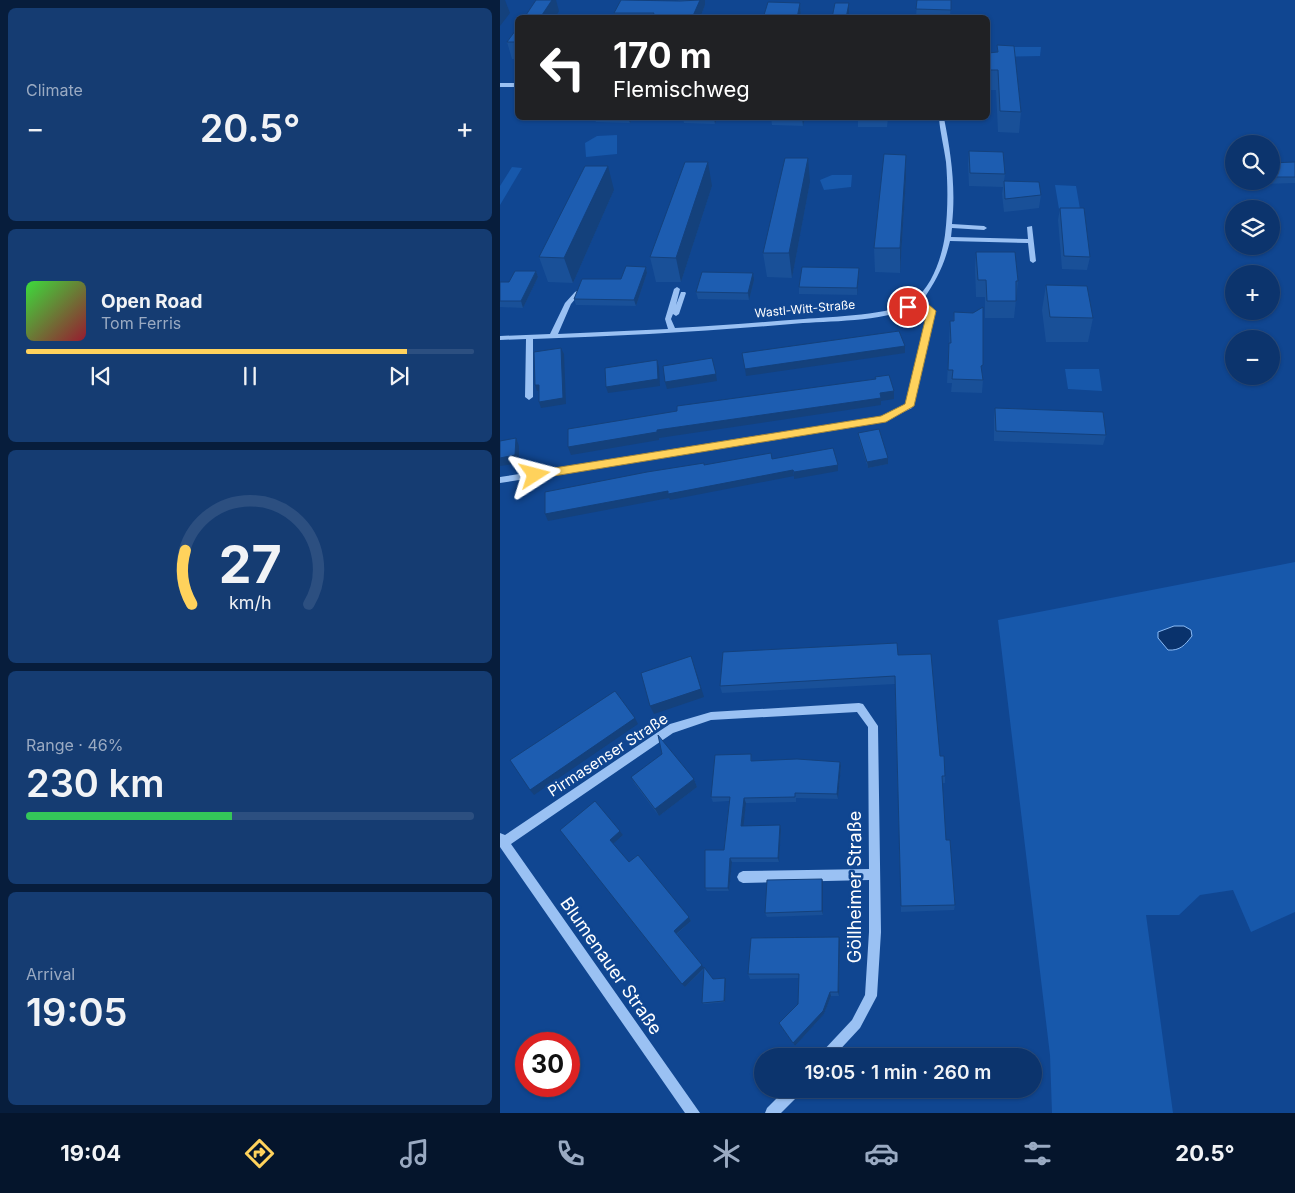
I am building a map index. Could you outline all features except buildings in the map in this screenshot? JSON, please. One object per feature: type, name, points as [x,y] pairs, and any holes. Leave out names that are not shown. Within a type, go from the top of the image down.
[{"type":"street","points":[[500,85],[515,85]]},
{"type":"street","name":"Wastl-Witt-Straße","points":[[500,338],[675,331],[880,313],[908,307],[918,300],[932,283],[947,239],[951,197],[945,136],[941,120]]},
{"type":"street","points":[[949,226],[984,228]]},
{"type":"street","points":[[1030,227],[1033,261]]},
{"type":"street","points":[[947,239],[1031,240]]},
{"type":"street","points":[[675,331],[674,321],[680,291]]},
{"type":"street","points":[[553,336],[568,303],[577,293]]},
{"type":"street","points":[[500,480],[883,419],[909,406],[932,311],[918,300]]},
{"type":"street","points":[[529,397],[530,337]]},
{"type":"street","name":"Pirmasenser Straße","points":[[502,841],[670,730],[711,716],[859,707]]},
{"type":"street","name":"Göllheimer Straße","points":[[834,1048],[856,1024],[871,996],[875,951],[873,726],[859,707]]},
{"type":"street","name":"Blumenauer Straße","points":[[502,841],[692,1113]]},
{"type":"street","points":[[743,877],[875,874]]},
{"type":"street","points":[[772,1113],[786,1098]]},
{"type":"shaded area","points":[[998,47],[1041,47],[1040,56],[997,57]]},
{"type":"shaded area","points":[[617,135],[617,154],[586,157],[585,143],[597,136]]},
{"type":"shaded area","points":[[512,167],[522,168],[500,205],[500,186]]},
{"type":"shaded area","points":[[832,175],[852,175],[851,187],[824,190],[820,180]]},
{"type":"shaded area","points":[[1055,185],[1076,186],[1080,209],[1059,209]]},
{"type":"shaded area","points":[[1065,369],[1099,369],[1102,391],[1068,389]]},
{"type":"shaded area","points":[[1295,562],[1295,912],[1251,932],[1233,890],[1200,895],[1179,915],[1146,915],[1173,1113],[1052,1113],[1050,1055],[998,620]],"holes":[[[1174,626],[1184,626],[1191,630],[1186,642],[1181,648],[1168,650],[1158,638]]]},
{"type":"shaded area","points":[[1174,626],[1184,626],[1191,630],[1192,636],[1182,647],[1168,650],[1158,638],[1158,632]]},
{"type":"route","points":[[535,475],[883,419],[909,406],[932,311],[918,300],[908,307]]}]
